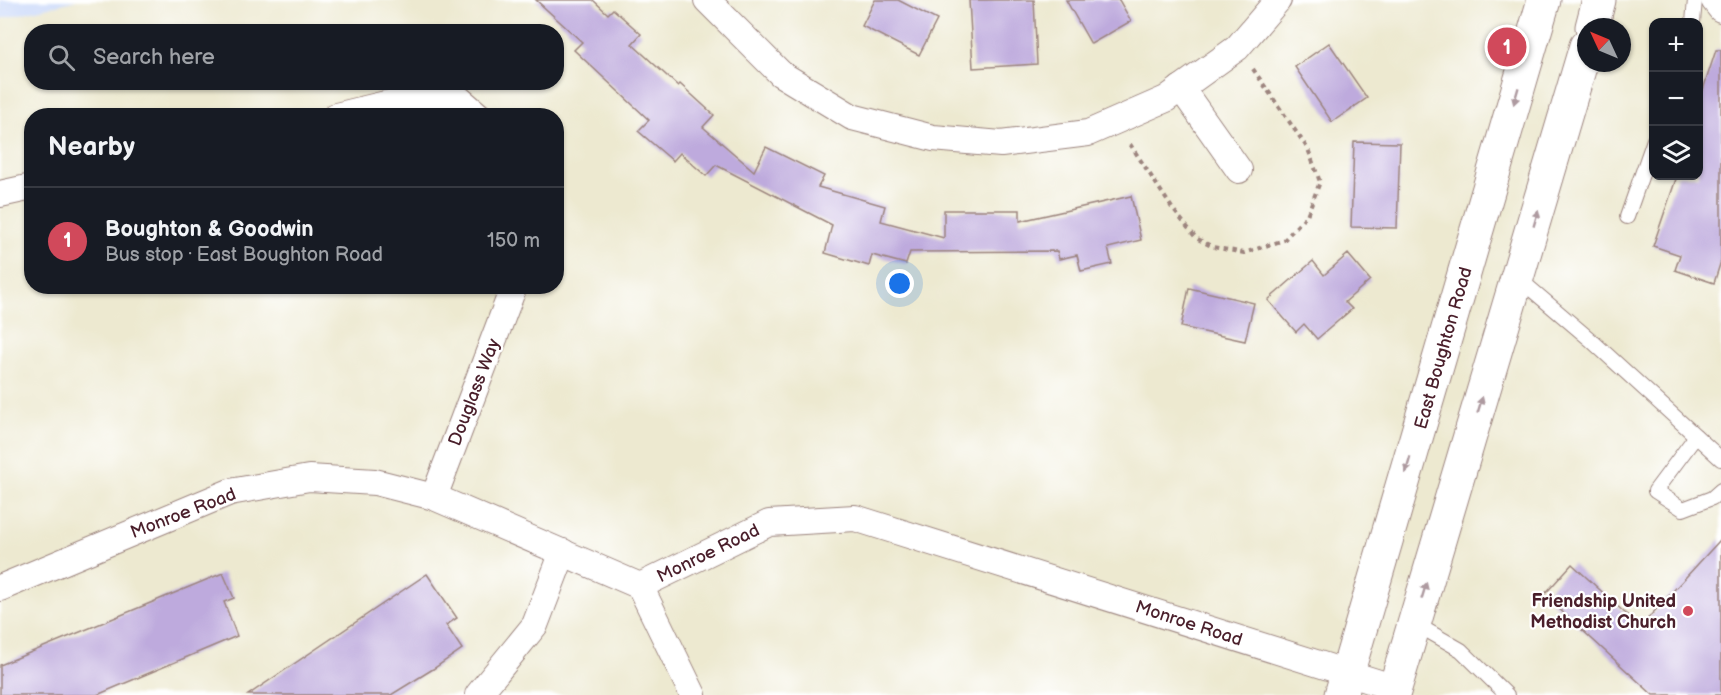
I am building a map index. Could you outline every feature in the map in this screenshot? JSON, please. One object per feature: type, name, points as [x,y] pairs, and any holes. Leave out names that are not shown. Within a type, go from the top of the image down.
[{"type":"main road","name":"East Boughton Road","points":[[1344,684],[1544,0]]},
{"type":"main road","points":[[1594,18],[1599,0]]},
{"type":"main road","points":[[1394,691],[1578,72]]},
{"type":"street","points":[[707,0],[781,74],[852,117],[933,138],[1001,144],[1088,133],[1166,99],[1237,48],[1278,0]]},
{"type":"street","points":[[1714,0],[1721,9]]},
{"type":"street","points":[[1181,88],[1239,170]]},
{"type":"street","points":[[369,108],[419,96],[458,98],[470,108]]},
{"type":"street","points":[[0,194],[24,189]]},
{"type":"street","name":"Douglass Way","points":[[434,497],[511,294]]},
{"type":"street","name":"Monroe Road","points":[[0,588],[230,492],[309,478],[375,482],[434,497],[640,586],[769,523],[855,518],[1344,684],[1394,691]]},
{"type":"street","points":[[478,695],[535,625],[563,552]]},
{"type":"street","points":[[640,586],[693,695]]},
{"type":"lane","points":[[1693,18],[1695,0]]},
{"type":"lane","points":[[1628,217],[1649,152]]},
{"type":"lane","points":[[1518,278],[1592,341],[1721,459]]},
{"type":"lane","points":[[1696,436],[1655,491],[1683,508],[1712,498],[1721,490]]},
{"type":"lane","points":[[1414,623],[1461,650],[1507,695]]},
{"type":"shaded area","points":[[0,0],[77,0],[0,19]]},
{"type":"building","points":[[536,0],[593,0],[608,14],[613,9],[641,34],[632,44],[714,115],[703,127],[754,171],[766,147],[824,176],[818,187],[885,206],[881,221],[944,238],[944,210],[1020,210],[1020,221],[1131,196],[1141,240],[1108,248],[1112,264],[1081,271],[1077,255],[1059,259],[1057,251],[910,252],[906,264],[872,255],[869,266],[825,253],[832,225],[716,165],[706,176],[680,153],[673,161],[638,131],[649,120],[574,50],[582,42]]},
{"type":"building","points":[[875,0],[898,0],[937,20],[919,55],[862,26]]},
{"type":"building","points":[[969,0],[1034,0],[1037,64],[973,68]]},
{"type":"building","points":[[1066,0],[1119,0],[1131,21],[1091,44]]},
{"type":"building","points":[[1329,43],[1367,98],[1332,122],[1295,67]]},
{"type":"building","points":[[1716,50],[1721,50],[1721,261],[1714,283],[1675,270],[1680,255],[1653,246],[1676,180],[1703,180],[1703,90]]},
{"type":"building","points":[[1354,142],[1400,143],[1397,228],[1351,227]]},
{"type":"building","points":[[1348,254],[1370,280],[1345,302],[1352,309],[1317,339],[1304,324],[1296,332],[1268,300],[1313,261],[1324,275]]},
{"type":"building","points":[[1189,288],[1254,303],[1245,341],[1181,327]]},
{"type":"building","name":"Friendship United Methodist Church","points":[[1721,539],[1721,695],[1653,695],[1544,595],[1572,564],[1640,627]]},
{"type":"building","points":[[223,573],[234,598],[224,602],[237,636],[97,695],[0,695],[0,665]]},
{"type":"building","points":[[427,574],[457,618],[446,625],[462,649],[433,669],[391,695],[248,695]]},
{"type":"place","name":"Boughton & Goodwin","points":[[1507,47]]},
{"type":"place","name":"Friendship United Methodist Church","points":[[1688,611]]}]
